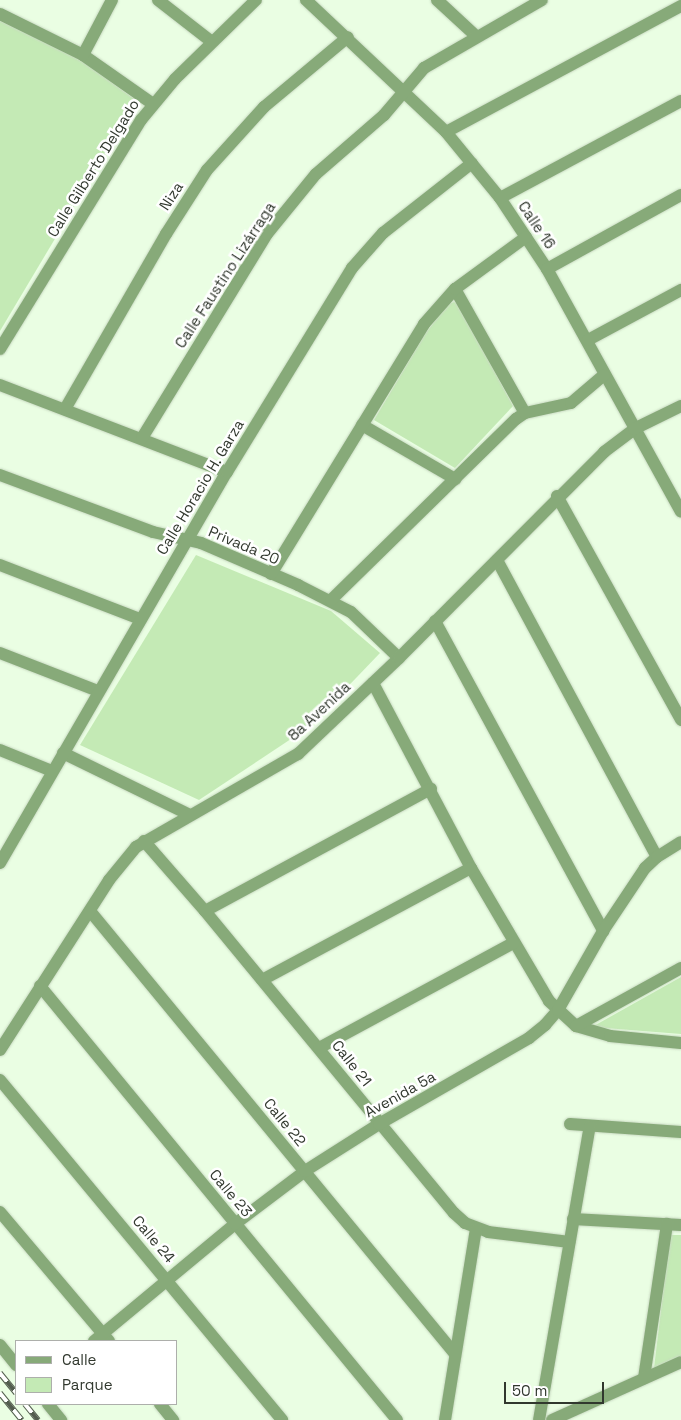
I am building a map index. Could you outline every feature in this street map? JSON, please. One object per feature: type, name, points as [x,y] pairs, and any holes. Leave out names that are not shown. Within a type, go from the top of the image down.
[{"type":"street","points":[[83,55],[112,0]]},
{"type":"street","points":[[158,0],[212,42]]},
{"type":"street","name":"Calle Gilberto Delgado","points":[[0,349],[108,171],[153,104],[212,42],[256,0]]},
{"type":"street","name":"Calle 16","points":[[306,0],[405,90],[446,132],[500,198],[547,269],[588,340],[604,374],[681,512]]},
{"type":"street","points":[[437,0],[477,37]]},
{"type":"street","name":"Calle Faustino Lizárraga","points":[[142,438],[267,234],[316,174],[384,115],[428,64],[542,0]]},
{"type":"street","points":[[446,132],[681,6]]},
{"type":"street","points":[[0,14],[83,55],[153,104]]},
{"type":"street","name":"Niza","points":[[65,408],[161,242],[207,170],[264,107],[348,37]]},
{"type":"street","points":[[500,198],[681,101]]},
{"type":"street","name":"Calle Horacio H. Garza","points":[[0,863],[4,847],[63,754],[227,472],[366,250],[472,163]]},
{"type":"street","points":[[547,269],[681,195]]},
{"type":"street","points":[[271,574],[411,343],[455,289],[526,236]]},
{"type":"street","points":[[455,289],[525,413]]},
{"type":"street","points":[[588,340],[681,290]]},
{"type":"street","points":[[331,600],[455,479],[504,428],[525,413],[571,404],[604,374]]},
{"type":"street","points":[[0,385],[65,408],[227,472]]},
{"type":"street","name":"8a Avenida","points":[[0,1050],[40,986],[128,855],[144,842],[298,754],[399,658],[558,496],[604,452],[634,429],[681,406]]},
{"type":"street","points":[[362,425],[455,479]]},
{"type":"street","name":"Privada 20","points":[[0,475],[153,532],[187,540],[331,600],[362,621],[399,658]]},
{"type":"street","points":[[558,496],[681,720]]},
{"type":"street","points":[[497,560],[657,857]]},
{"type":"street","points":[[0,564],[140,619]]},
{"type":"street","points":[[435,621],[603,931]]},
{"type":"street","points":[[0,653],[98,691]]},
{"type":"street","points":[[373,683],[431,789],[471,868],[513,943],[549,1001],[576,1026],[610,1036],[681,1043]]},
{"type":"street","points":[[0,750],[52,771]]},
{"type":"street","points":[[63,754],[190,815]]},
{"type":"street","points":[[206,911],[431,789]]},
{"type":"street","name":"Calle 21","points":[[144,842],[206,911],[454,1213],[476,1229],[569,1242]]},
{"type":"street","name":"Avenida 5a","points":[[102,1339],[236,1224],[305,1171],[379,1124],[529,1038],[558,1010],[603,931],[657,857],[681,842]]},
{"type":"street","points":[[262,980],[471,868]]},
{"type":"street","name":"Calle 22","points":[[90,911],[455,1354]]},
{"type":"street","points":[[319,1048],[513,943]]},
{"type":"street","points":[[576,1026],[681,968]]},
{"type":"street","name":"Calle 23","points":[[40,986],[397,1420]]},
{"type":"street","name":"Calle 24","points":[[0,1080],[282,1420]]},
{"type":"street","points":[[570,1124],[681,1132]]},
{"type":"street","points":[[539,1420],[590,1126]]},
{"type":"street","points":[[0,1212],[102,1339]]},
{"type":"street","points":[[573,1219],[681,1225]]},
{"type":"street","points":[[644,1378],[667,1224]]},
{"type":"street","points":[[445,1420],[476,1229]]},
{"type":"street","points":[[0,1345],[15,1364]]},
{"type":"street","points":[[552,1420],[681,1362]]},
{"type":"street","points":[[49,1405],[61,1420]]},
{"type":"street","points":[[161,1405],[173,1420]]},
{"type":"green space","points":[[0,21],[79,59],[137,101],[0,331]]},
{"type":"green space","points":[[454,302],[459,305],[513,406],[455,468],[374,420],[425,334],[448,304]]},
{"type":"green space","points":[[196,555],[331,611],[380,653],[309,727],[199,800],[80,745]]},
{"type":"green space","points":[[681,977],[681,1034],[592,1027]]},
{"type":"green space","points":[[670,1235],[681,1235],[681,1356],[654,1368]]},
{"type":"railway","points":[[0,1373],[15,1392]]},
{"type":"railway","points":[[0,1393],[22,1420]]},
{"type":"railway","points":[[26,1405],[38,1420]]}]
